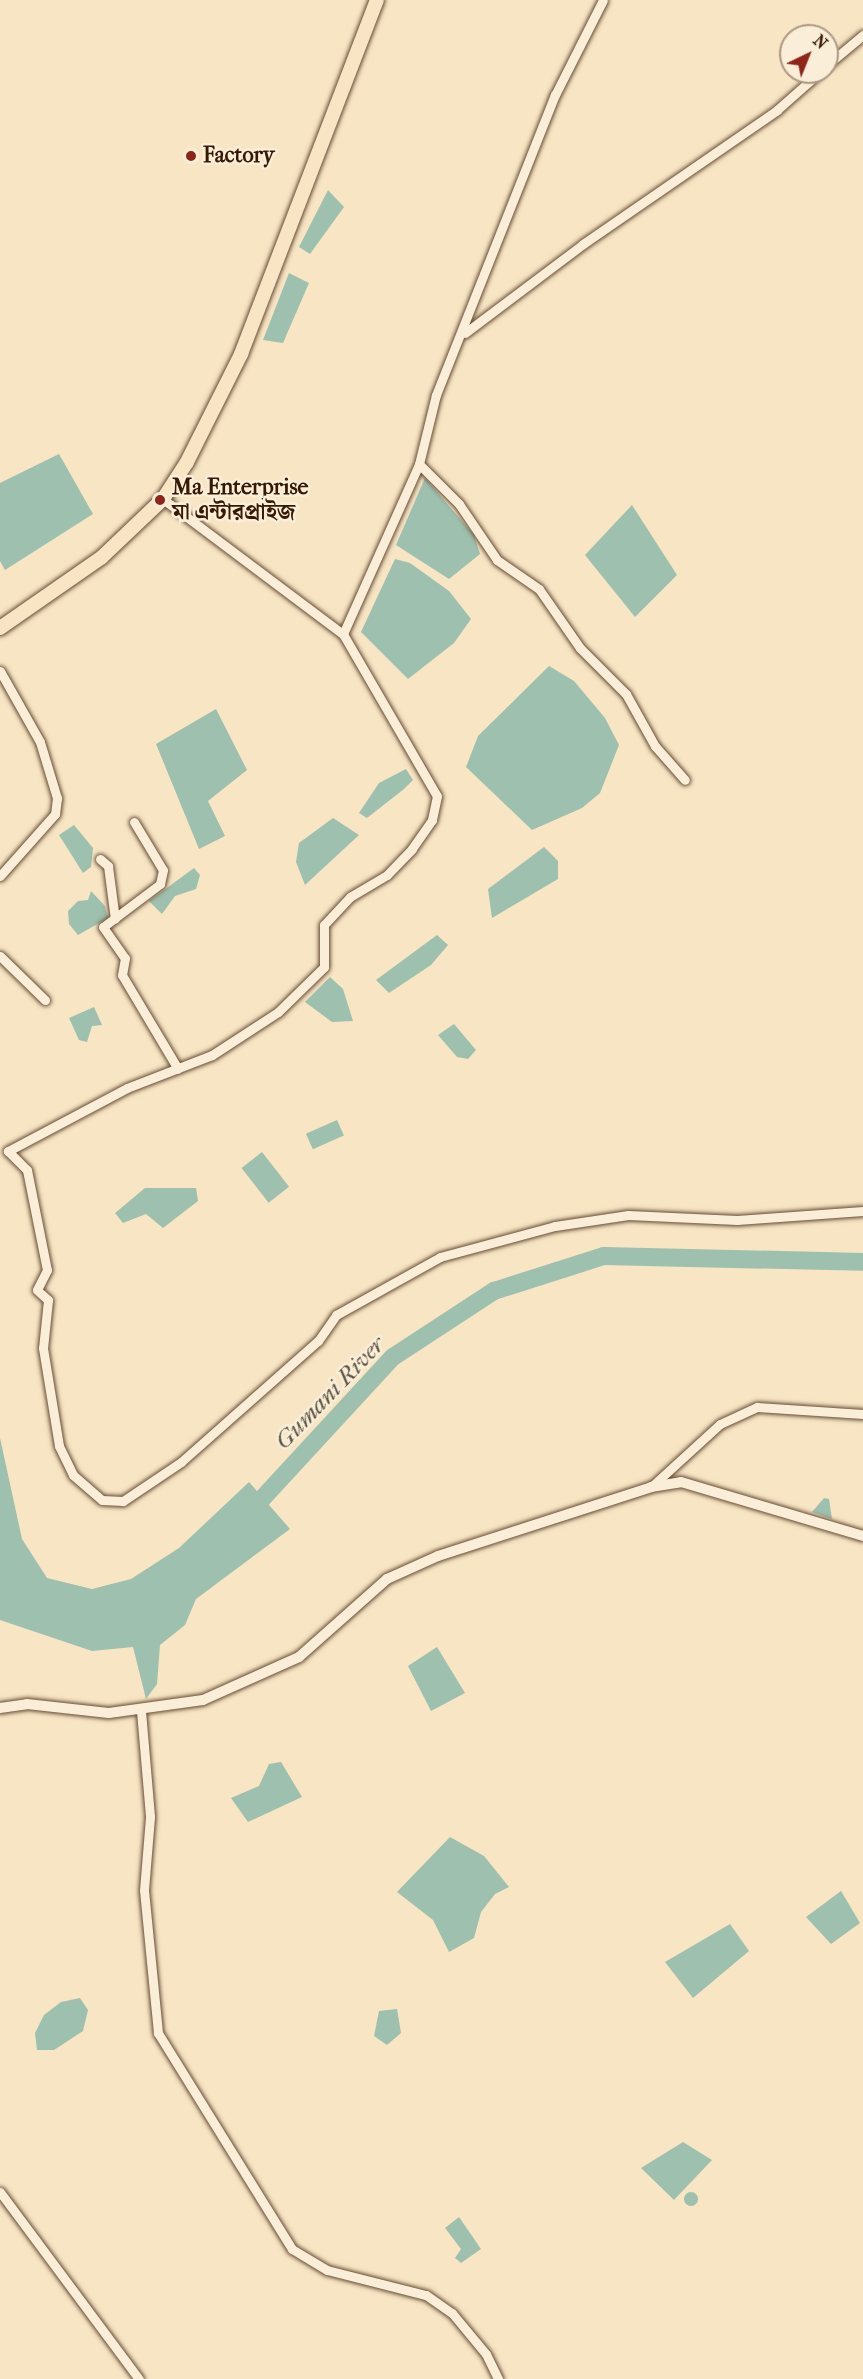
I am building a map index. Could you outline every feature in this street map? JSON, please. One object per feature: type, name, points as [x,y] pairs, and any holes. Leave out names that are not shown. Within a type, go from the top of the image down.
[{"type":"main road","points":[[0,628],[102,557],[163,499],[202,436],[241,354],[377,0]]},
{"type":"street","points":[[343,634],[419,464],[436,395],[465,333],[555,95],[603,0]]},
{"type":"street","points":[[839,55],[863,35]]},
{"type":"street","points":[[465,333],[583,244],[777,110],[806,84]]},
{"type":"street","points":[[419,464],[452,495],[497,560],[539,589],[580,648],[626,694],[655,746],[685,780]]},
{"type":"street","points":[[163,499],[343,634],[428,776],[437,796],[432,820],[387,875],[368,882],[324,925],[324,967],[298,992],[212,1055],[127,1088],[8,1150],[27,1170],[48,1270],[37,1290],[48,1300],[44,1348],[59,1446],[73,1475],[102,1500],[123,1502],[181,1462],[318,1341],[336,1315],[440,1257],[555,1226],[628,1215],[737,1220],[863,1211]]},
{"type":"street","points":[[0,671],[40,742],[57,798],[55,814],[0,876]]},
{"type":"street","points":[[134,822],[163,870],[160,884],[103,927],[125,958],[122,975],[178,1069]]},
{"type":"street","points":[[100,859],[108,866],[115,919]]},
{"type":"street","points":[[0,956],[45,999]]},
{"type":"street","points":[[651,1487],[720,1424],[757,1407],[863,1414]]},
{"type":"street","points":[[0,1707],[141,1711],[203,1700],[299,1657],[387,1578],[651,1487],[681,1482],[863,1536]]},
{"type":"street","points":[[141,1711],[150,1817],[144,1890],[158,2033],[292,2249],[327,2270],[426,2295],[452,2313],[486,2354],[498,2379]]},
{"type":"street","points":[[0,2192],[139,2379]]},
{"type":"shaded area","points":[[328,190],[344,207],[310,254],[299,247]]},
{"type":"shaded area","points":[[289,273],[309,283],[283,343],[263,340]]},
{"type":"shaded area","points":[[59,454],[93,514],[5,570],[0,561],[0,483]]},
{"type":"shaded area","points":[[425,478],[474,535],[480,554],[449,579],[396,545]]},
{"type":"shaded area","points":[[632,505],[677,575],[635,617],[585,555]]},
{"type":"shaded area","points":[[395,559],[410,563],[449,591],[471,619],[454,643],[408,679],[361,632]]},
{"type":"shaded area","points":[[549,666],[574,681],[605,718],[619,745],[600,793],[582,808],[532,830],[466,767],[478,736]]},
{"type":"shaded area","points":[[216,709],[247,770],[208,801],[225,836],[199,849],[156,744]]},
{"type":"shaded area","points":[[406,769],[413,780],[404,789],[367,818],[359,813],[379,783]]},
{"type":"shaded area","points":[[333,818],[359,835],[305,885],[296,862],[299,843]]},
{"type":"shaded area","points":[[74,825],[93,848],[91,867],[83,873],[59,835]]},
{"type":"shaded area","points":[[544,847],[558,861],[558,879],[492,918],[488,889]]},
{"type":"shaded area","points":[[194,868],[200,875],[196,889],[175,896],[162,914],[149,901]]},
{"type":"shaded area","points":[[91,891],[105,906],[108,918],[78,935],[69,924],[68,911],[78,901],[88,900]]},
{"type":"shaded area","points":[[437,935],[448,945],[431,965],[389,993],[376,980]]},
{"type":"shaded area","points":[[330,977],[343,989],[353,1021],[332,1022],[305,1002]]},
{"type":"shaded area","points":[[94,1007],[102,1025],[92,1026],[87,1042],[79,1040],[69,1018]]},
{"type":"shaded area","points":[[454,1024],[476,1050],[468,1059],[457,1057],[438,1035]]},
{"type":"shaded area","points":[[337,1120],[344,1136],[313,1149],[306,1134]]},
{"type":"shaded area","points":[[262,1152],[289,1187],[269,1203],[242,1168]]},
{"type":"shaded area","points":[[145,1188],[196,1188],[198,1201],[163,1228],[146,1214],[123,1223],[115,1213]]},
{"type":"shaded area","points":[[0,1438],[22,1539],[47,1578],[92,1589],[131,1579],[179,1548],[249,1482],[290,1529],[196,1599],[185,1625],[160,1645],[157,1684],[146,1699],[133,1647],[92,1651],[0,1620]]},
{"type":"shaded area","points":[[824,1498],[829,1499],[832,1519],[812,1512]]},
{"type":"shaded area","points":[[437,1647],[465,1693],[431,1711],[408,1666]]},
{"type":"shaded area","points":[[281,1762],[302,1797],[248,1822],[231,1798],[259,1786],[269,1764]]},
{"type":"shaded area","points":[[450,1837],[484,1856],[509,1887],[495,1894],[481,1912],[474,1938],[449,1952],[433,1920],[397,1892]]},
{"type":"shaded area","points":[[841,1891],[860,1923],[831,1944],[806,1917]]},
{"type":"shaded area","points":[[730,1924],[749,1951],[693,1998],[665,1962]]},
{"type":"shaded area","points":[[80,1998],[88,2010],[83,2031],[54,2050],[37,2050],[35,2033],[44,2015],[61,2002]]},
{"type":"shaded area","points":[[397,2009],[401,2033],[387,2045],[374,2036],[379,2011]]},
{"type":"shaded area","points":[[683,2142],[712,2160],[674,2200],[641,2168]]},
{"type":"shaded area","points":[[691,2192],[696,2194],[698,2199],[696,2204],[691,2206],[686,2204],[684,2199],[686,2194]]},
{"type":"shaded area","points":[[459,2217],[481,2249],[461,2263],[455,2258],[461,2249],[445,2228]]},
{"type":"waterway","name":"Gumani River","points":[[247,1515],[393,1357],[494,1291],[604,1256],[863,1262]]},
{"type":"place","name":"Factory","points":[[191,156]]},
{"type":"place","name":"Ma Enterprise মা এন্টারপ্রাইজ","points":[[160,500]]}]
